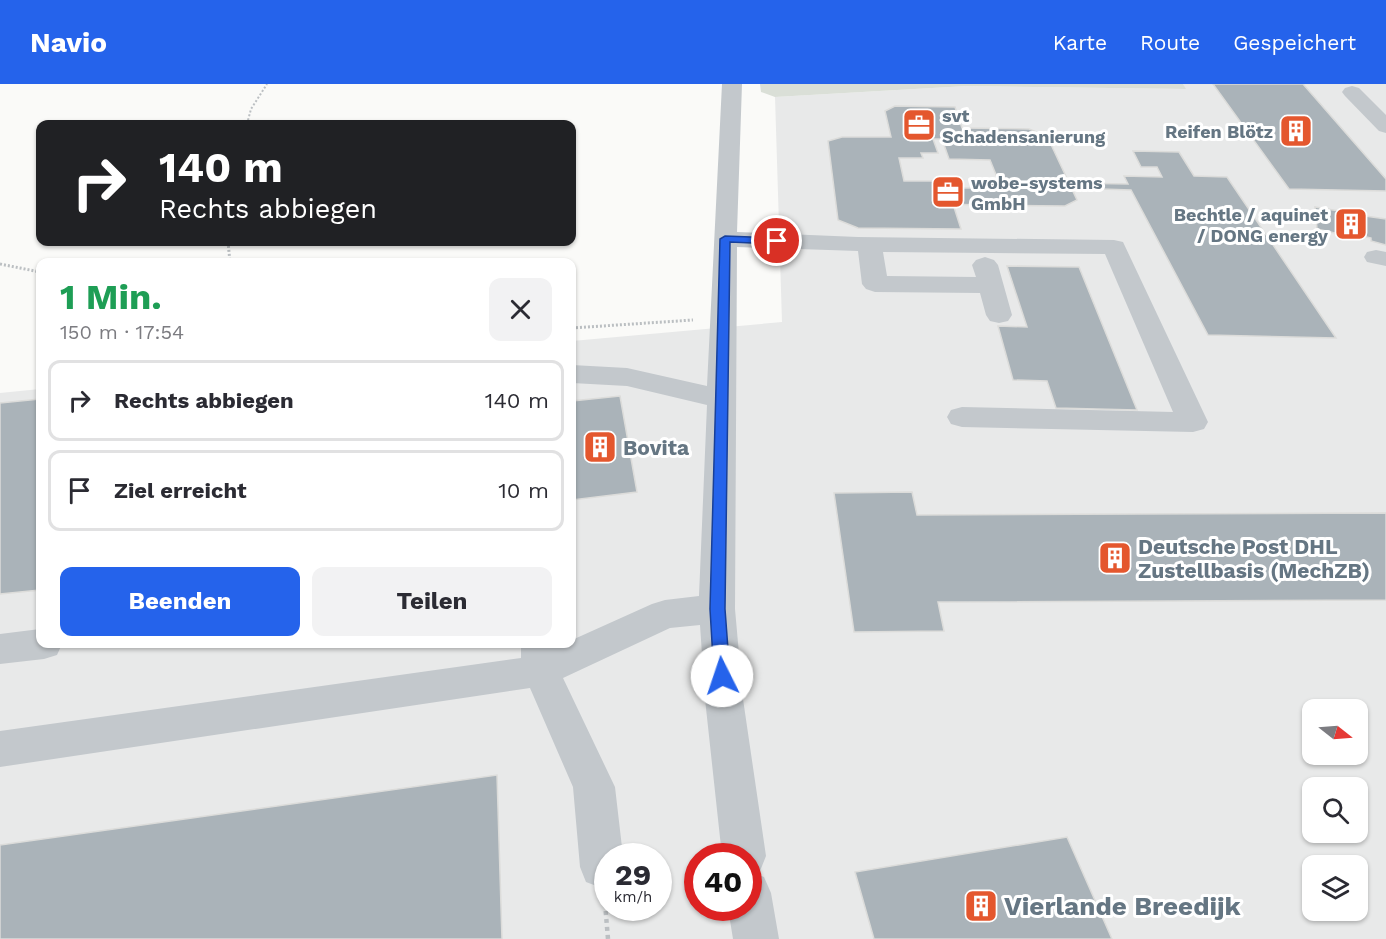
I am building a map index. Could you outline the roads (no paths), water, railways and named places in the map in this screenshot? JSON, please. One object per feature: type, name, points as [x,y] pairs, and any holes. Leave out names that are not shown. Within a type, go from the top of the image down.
[{"type":"street","points":[[732,84],[725,239],[717,609],[724,699],[742,843]]},
{"type":"street","points":[[1352,92],[1386,127]]},
{"type":"street","points":[[725,239],[869,244],[1114,247],[1193,422],[962,417]]},
{"type":"street","points":[[869,244],[875,284],[990,285]]},
{"type":"street","points":[[981,245],[999,315]]},
{"type":"street","points":[[576,374],[627,377],[721,399]]},
{"type":"street","points":[[576,645],[665,614],[717,609]]},
{"type":"street","points":[[0,649],[36,645]]},
{"type":"street","points":[[0,749],[540,657],[566,648]]},
{"type":"street","points":[[540,657],[594,787],[600,843]]},
{"type":"street","points":[[753,921],[756,939]]},
{"type":"place","name":"svt Schadensanierung","points":[[919,125]]},
{"type":"place","name":"Reifen Blötz","points":[[1296,131]]},
{"type":"place","name":"wobe-systems GmbH","points":[[948,192]]},
{"type":"place","name":"Bechtle / aquinet / DONG energy","points":[[1351,224]]},
{"type":"place","name":"Bovita","points":[[600,447]]},
{"type":"place","name":"Deutsche Post DHL Zustellbasis (MechZB)","points":[[1115,558]]},
{"type":"place","name":"Vierlande Breedijk","points":[[981,906]]}]
